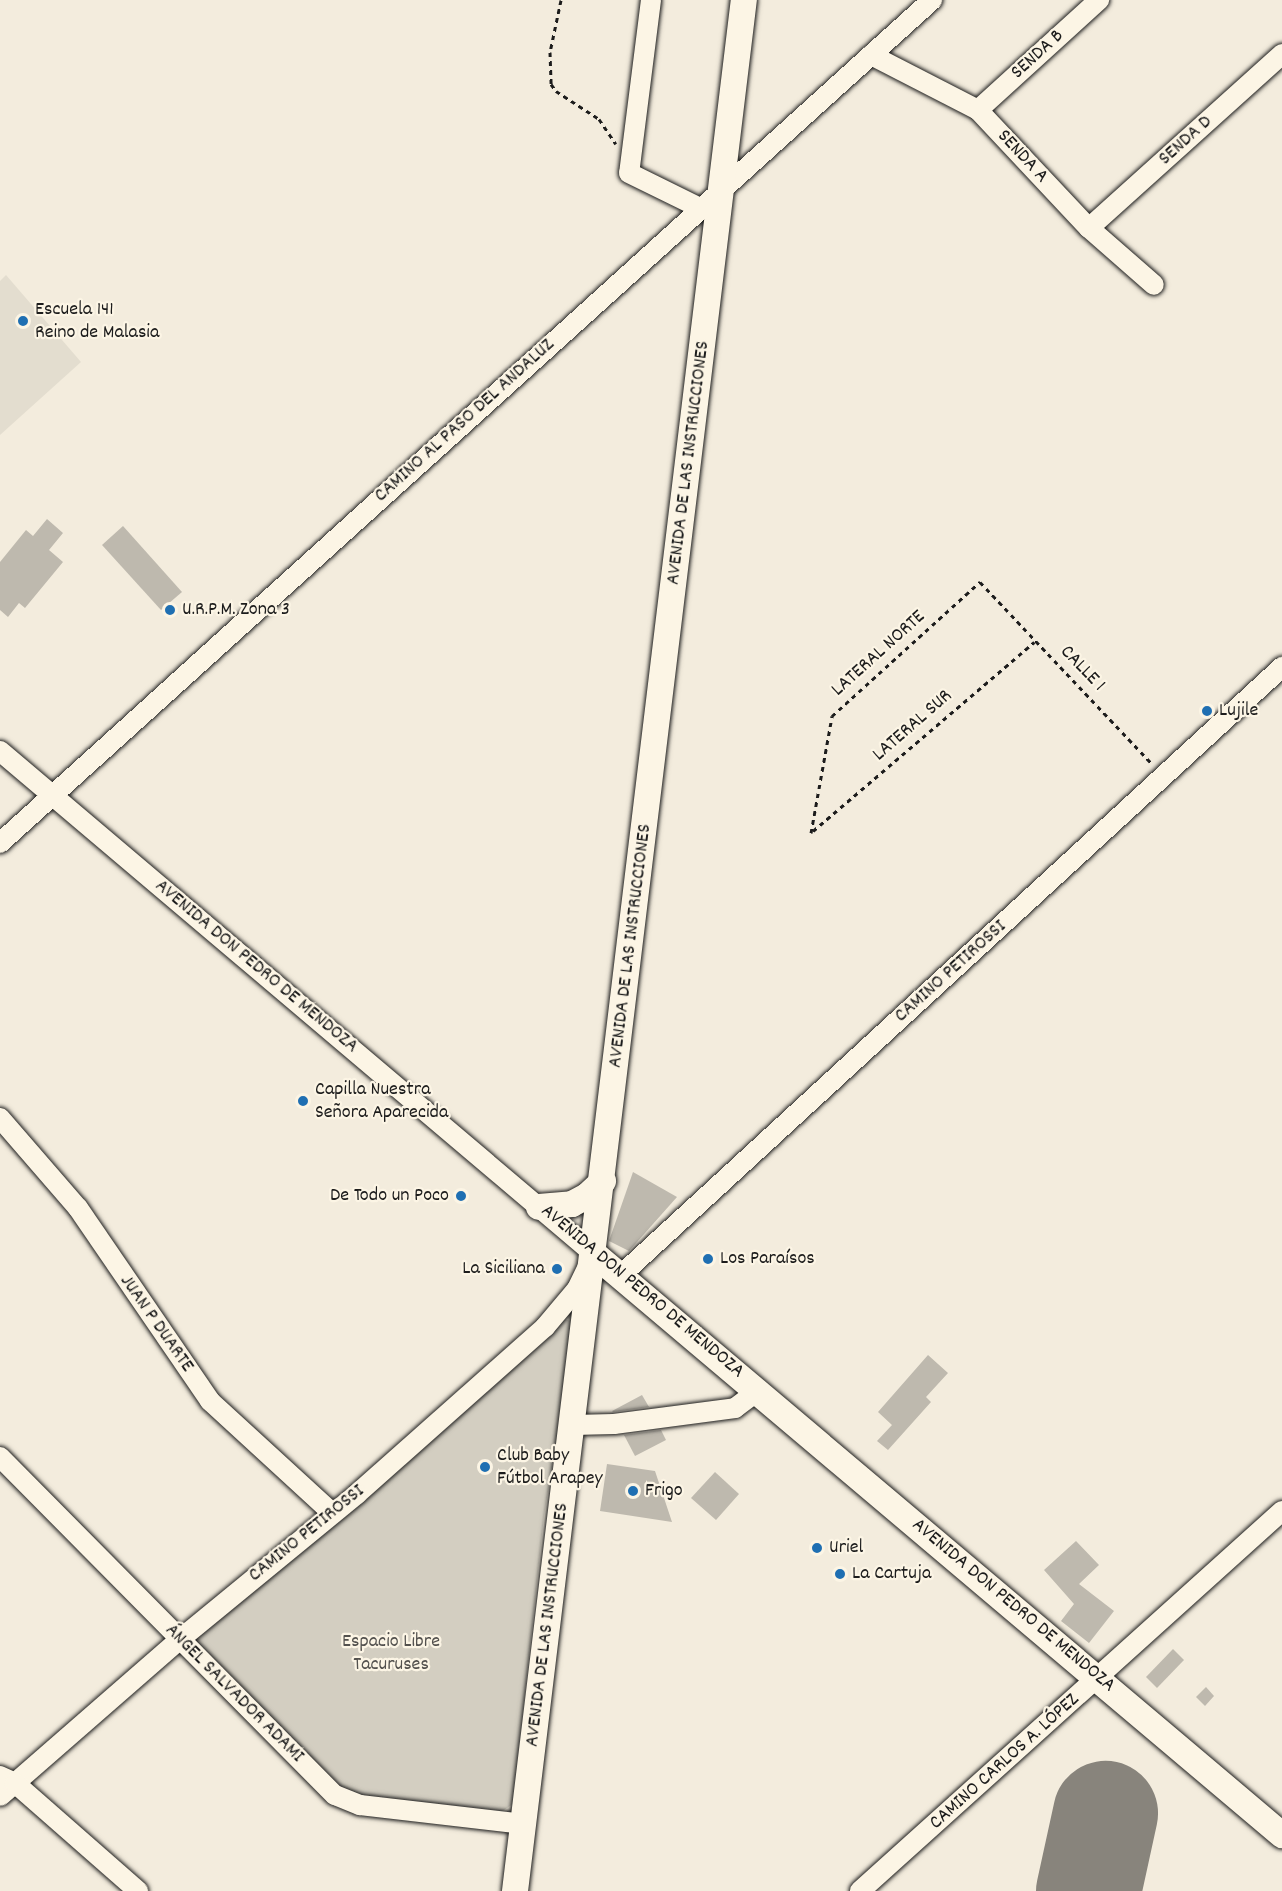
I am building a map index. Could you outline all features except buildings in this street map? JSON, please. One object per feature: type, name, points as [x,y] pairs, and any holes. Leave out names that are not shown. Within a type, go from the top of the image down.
[{"type":"main road","name":"AVENIDA DE LAS INSTRUCCIONES","points":[[515,1891],[588,1309],[744,0]]},
{"type":"main road","points":[[539,1206],[572,1204],[587,1196],[603,1181]]},
{"type":"main road","name":"AVENIDA DON PEDRO DE MENDOZA","points":[[594,1254],[759,1390],[1282,1835]]},
{"type":"main road","points":[[588,1309],[607,1294],[629,1284]]},
{"type":"street","points":[[651,0],[629,173],[700,208]]},
{"type":"street","name":"CAMINO AL PASO DEL ANDALUZ","points":[[0,843],[722,187],[932,0]]},
{"type":"street","name":"SENDA B","points":[[978,110],[1099,0]]},
{"type":"street","name":"SENDA D","points":[[1089,228],[1282,54]]},
{"type":"street","name":"SENDA A","points":[[871,55],[978,110],[1089,228],[1154,285]]},
{"type":"street","name":"CAMINO PETIROSSI","points":[[629,1284],[1121,818],[1163,775],[1282,667]]},
{"type":"street","name":"AVENIDA DON PEDRO DE MENDOZA","points":[[0,751],[594,1254]]},
{"type":"street","name":"JUAN P DUARTE","points":[[0,1118],[78,1208],[210,1401],[331,1512]]},
{"type":"street","name":"CAMINO PETIROSSI","points":[[5,1785],[331,1512],[545,1327],[577,1289],[594,1254]]},
{"type":"street","points":[[573,1425],[614,1424],[735,1408],[759,1390]]},
{"type":"street","name":"ÁNGEL SALVADOR ADAMI","points":[[0,1457],[335,1795],[360,1804],[524,1824]]},
{"type":"street","name":"CAMINO CARLOS A. LÓPEZ","points":[[860,1891],[1282,1511]]},
{"type":"street","points":[[5,1785],[138,1891]]},
{"type":"path","points":[[561,0],[550,52],[551,84],[556,92],[599,119],[629,173]]},
{"type":"path","name":"CALLE 1","points":[[980,582],[1034,642],[1163,775]]},
{"type":"path","name":"LATERAL NORTE","points":[[811,833],[832,716],[980,582]]},
{"type":"path","name":"LATERAL SUR","points":[[811,833],[1034,642]]},
{"type":"shaded area","name":"Escuela 141 Reino de Malasia","points":[[6,275],[81,362],[0,435],[0,281]]},
{"type":"green space","name":"Espacio Libre Tacuruses","points":[[563,1319],[572,1321],[575,1328],[544,1516],[513,1804],[501,1812],[372,1800],[338,1791],[194,1640]]},
{"type":"runway","points":[[1088,1891],[1105,1813]]},
{"type":"place","name":"Escuela 141 Reino de Malasia","points":[[23,321]]},
{"type":"place","name":"U.R.P.M. Zona 3","points":[[170,610]]},
{"type":"place","name":"Lujile","points":[[1207,711]]},
{"type":"place","name":"Capilla Nuestra Señora Aparecida","points":[[303,1101]]},
{"type":"place","name":"De Todo un Poco","points":[[461,1196]]},
{"type":"place","name":"Los Paraísos","points":[[708,1259]]},
{"type":"place","name":"La Siciliana","points":[[557,1269]]},
{"type":"place","name":"Club Baby Fútbol Arapey","points":[[485,1467]]},
{"type":"place","name":"Frigo","points":[[633,1491]]},
{"type":"place","name":"Uriel","points":[[817,1548]]},
{"type":"place","name":"La Cartuja","points":[[840,1574]]}]
